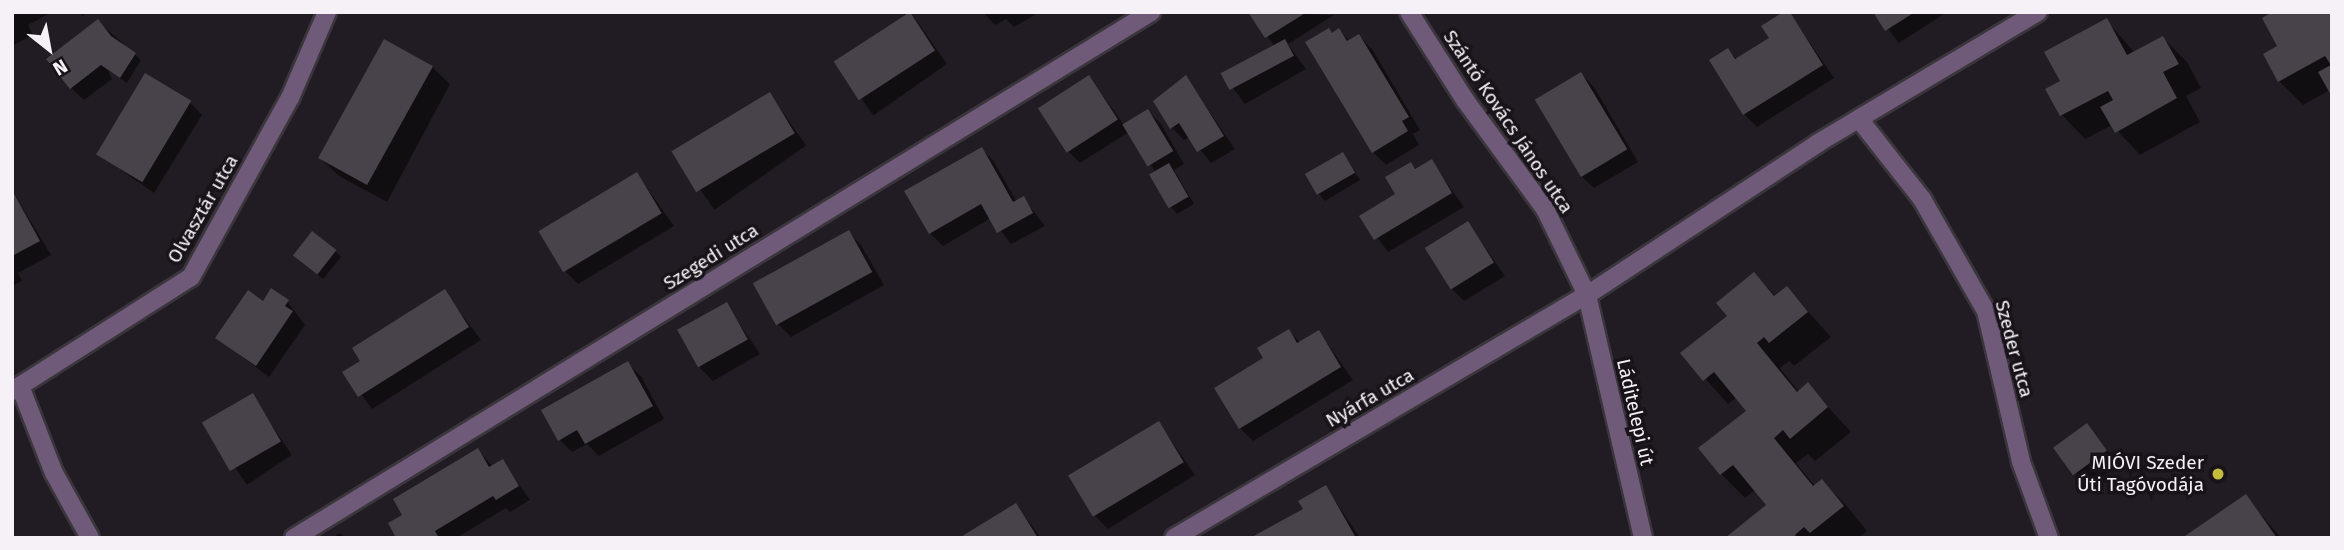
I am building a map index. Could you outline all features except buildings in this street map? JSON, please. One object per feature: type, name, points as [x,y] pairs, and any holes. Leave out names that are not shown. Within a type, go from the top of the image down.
[{"type":"street","name":"Olvasztár utca","points":[[16,389],[191,277],[290,98],[327,12]]},
{"type":"street","name":"Szegedi utca","points":[[294,538],[1151,12]]},
{"type":"street","name":"Szántó Kovács János utca","points":[[1409,12],[1465,100],[1545,209],[1587,295]]},
{"type":"street","points":[[1587,295],[1859,118],[2038,12]]},
{"type":"street","name":"Szeder utca","points":[[1859,118],[1922,199],[1986,311],[2021,462],[2049,538]]},
{"type":"street","name":"Nyárfa utca","points":[[1174,538],[1587,295]]},
{"type":"street","name":"Láditelepi út","points":[[1587,295],[1643,538]]},
{"type":"street","points":[[16,389],[54,473],[90,538]]},
{"type":"place","name":"MIÓVI Szeder Úti Tagóvodája","points":[[2218,474]]}]
